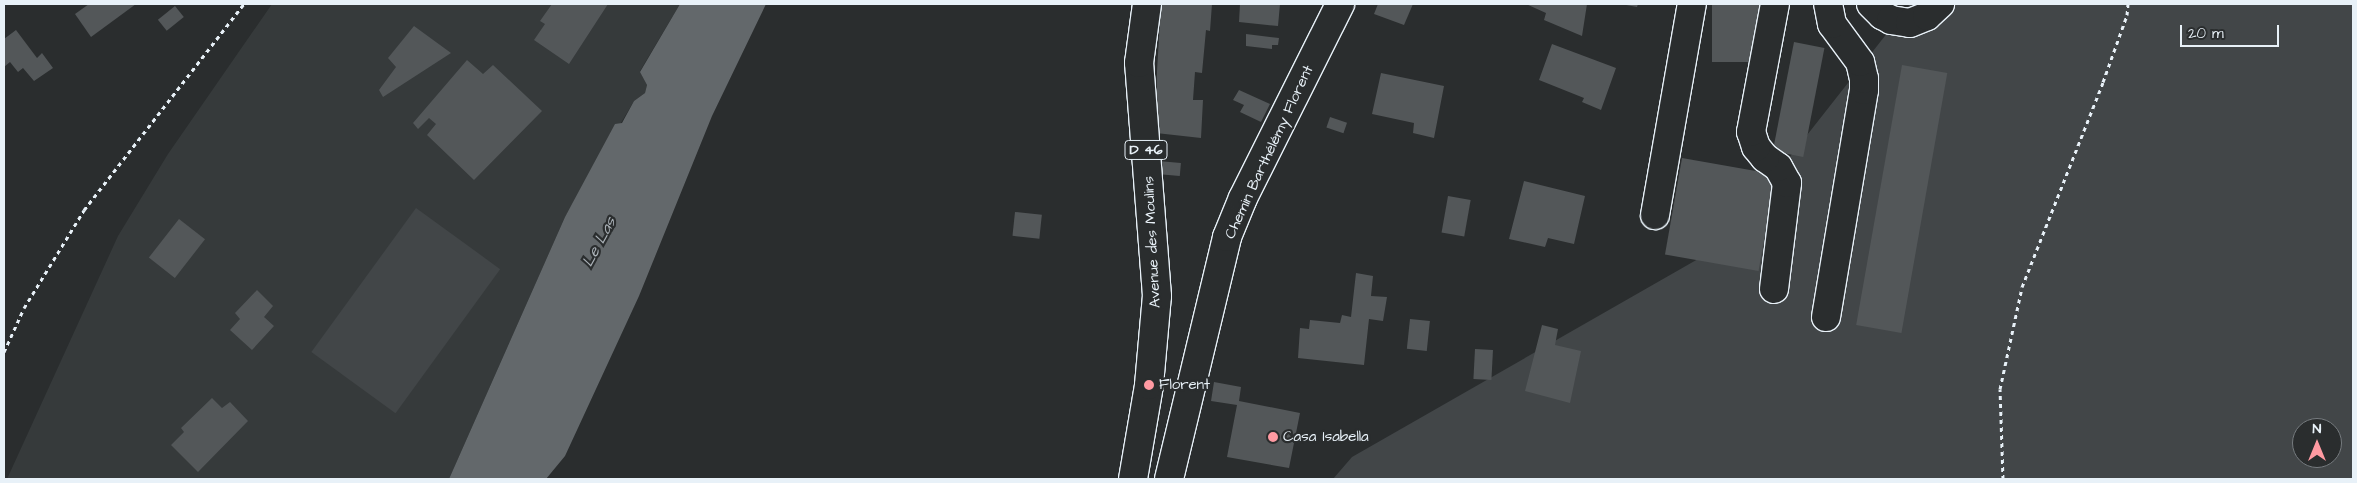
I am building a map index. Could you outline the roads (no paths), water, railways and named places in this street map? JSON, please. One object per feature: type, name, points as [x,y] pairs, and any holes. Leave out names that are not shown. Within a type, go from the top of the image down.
[{"type":"street","name":"Avenue des Moulins","points":[[1133,479],[1149,385],[1157,296],[1139,63],[1147,4]]},
{"type":"street","name":"Chemin Barthélémy Florent","points":[[1169,479],[1227,237],[1243,198],[1340,4]]},
{"type":"street","points":[[1655,215],[1692,4]]},
{"type":"street","points":[[1774,289],[1786,204],[1787,183],[1778,167],[1765,158],[1756,147],[1750,132],[1751,118],[1775,4]]},
{"type":"street","points":[[1826,317],[1864,90],[1863,69],[1832,24],[1828,4]]},
{"type":"street","points":[[1871,4],[1882,15],[1891,20],[1910,23],[1927,16],[1940,4]]},
{"type":"water","name":"Le Las","points":[[680,4],[766,4],[712,116],[639,296],[565,456],[546,479],[449,479],[565,217],[615,124],[622,123],[634,101],[645,93],[647,85],[640,72]]},
{"type":"place","name":"Florent","points":[[1149,385]]},
{"type":"place","name":"Casa Isabella","points":[[1273,437]]}]
